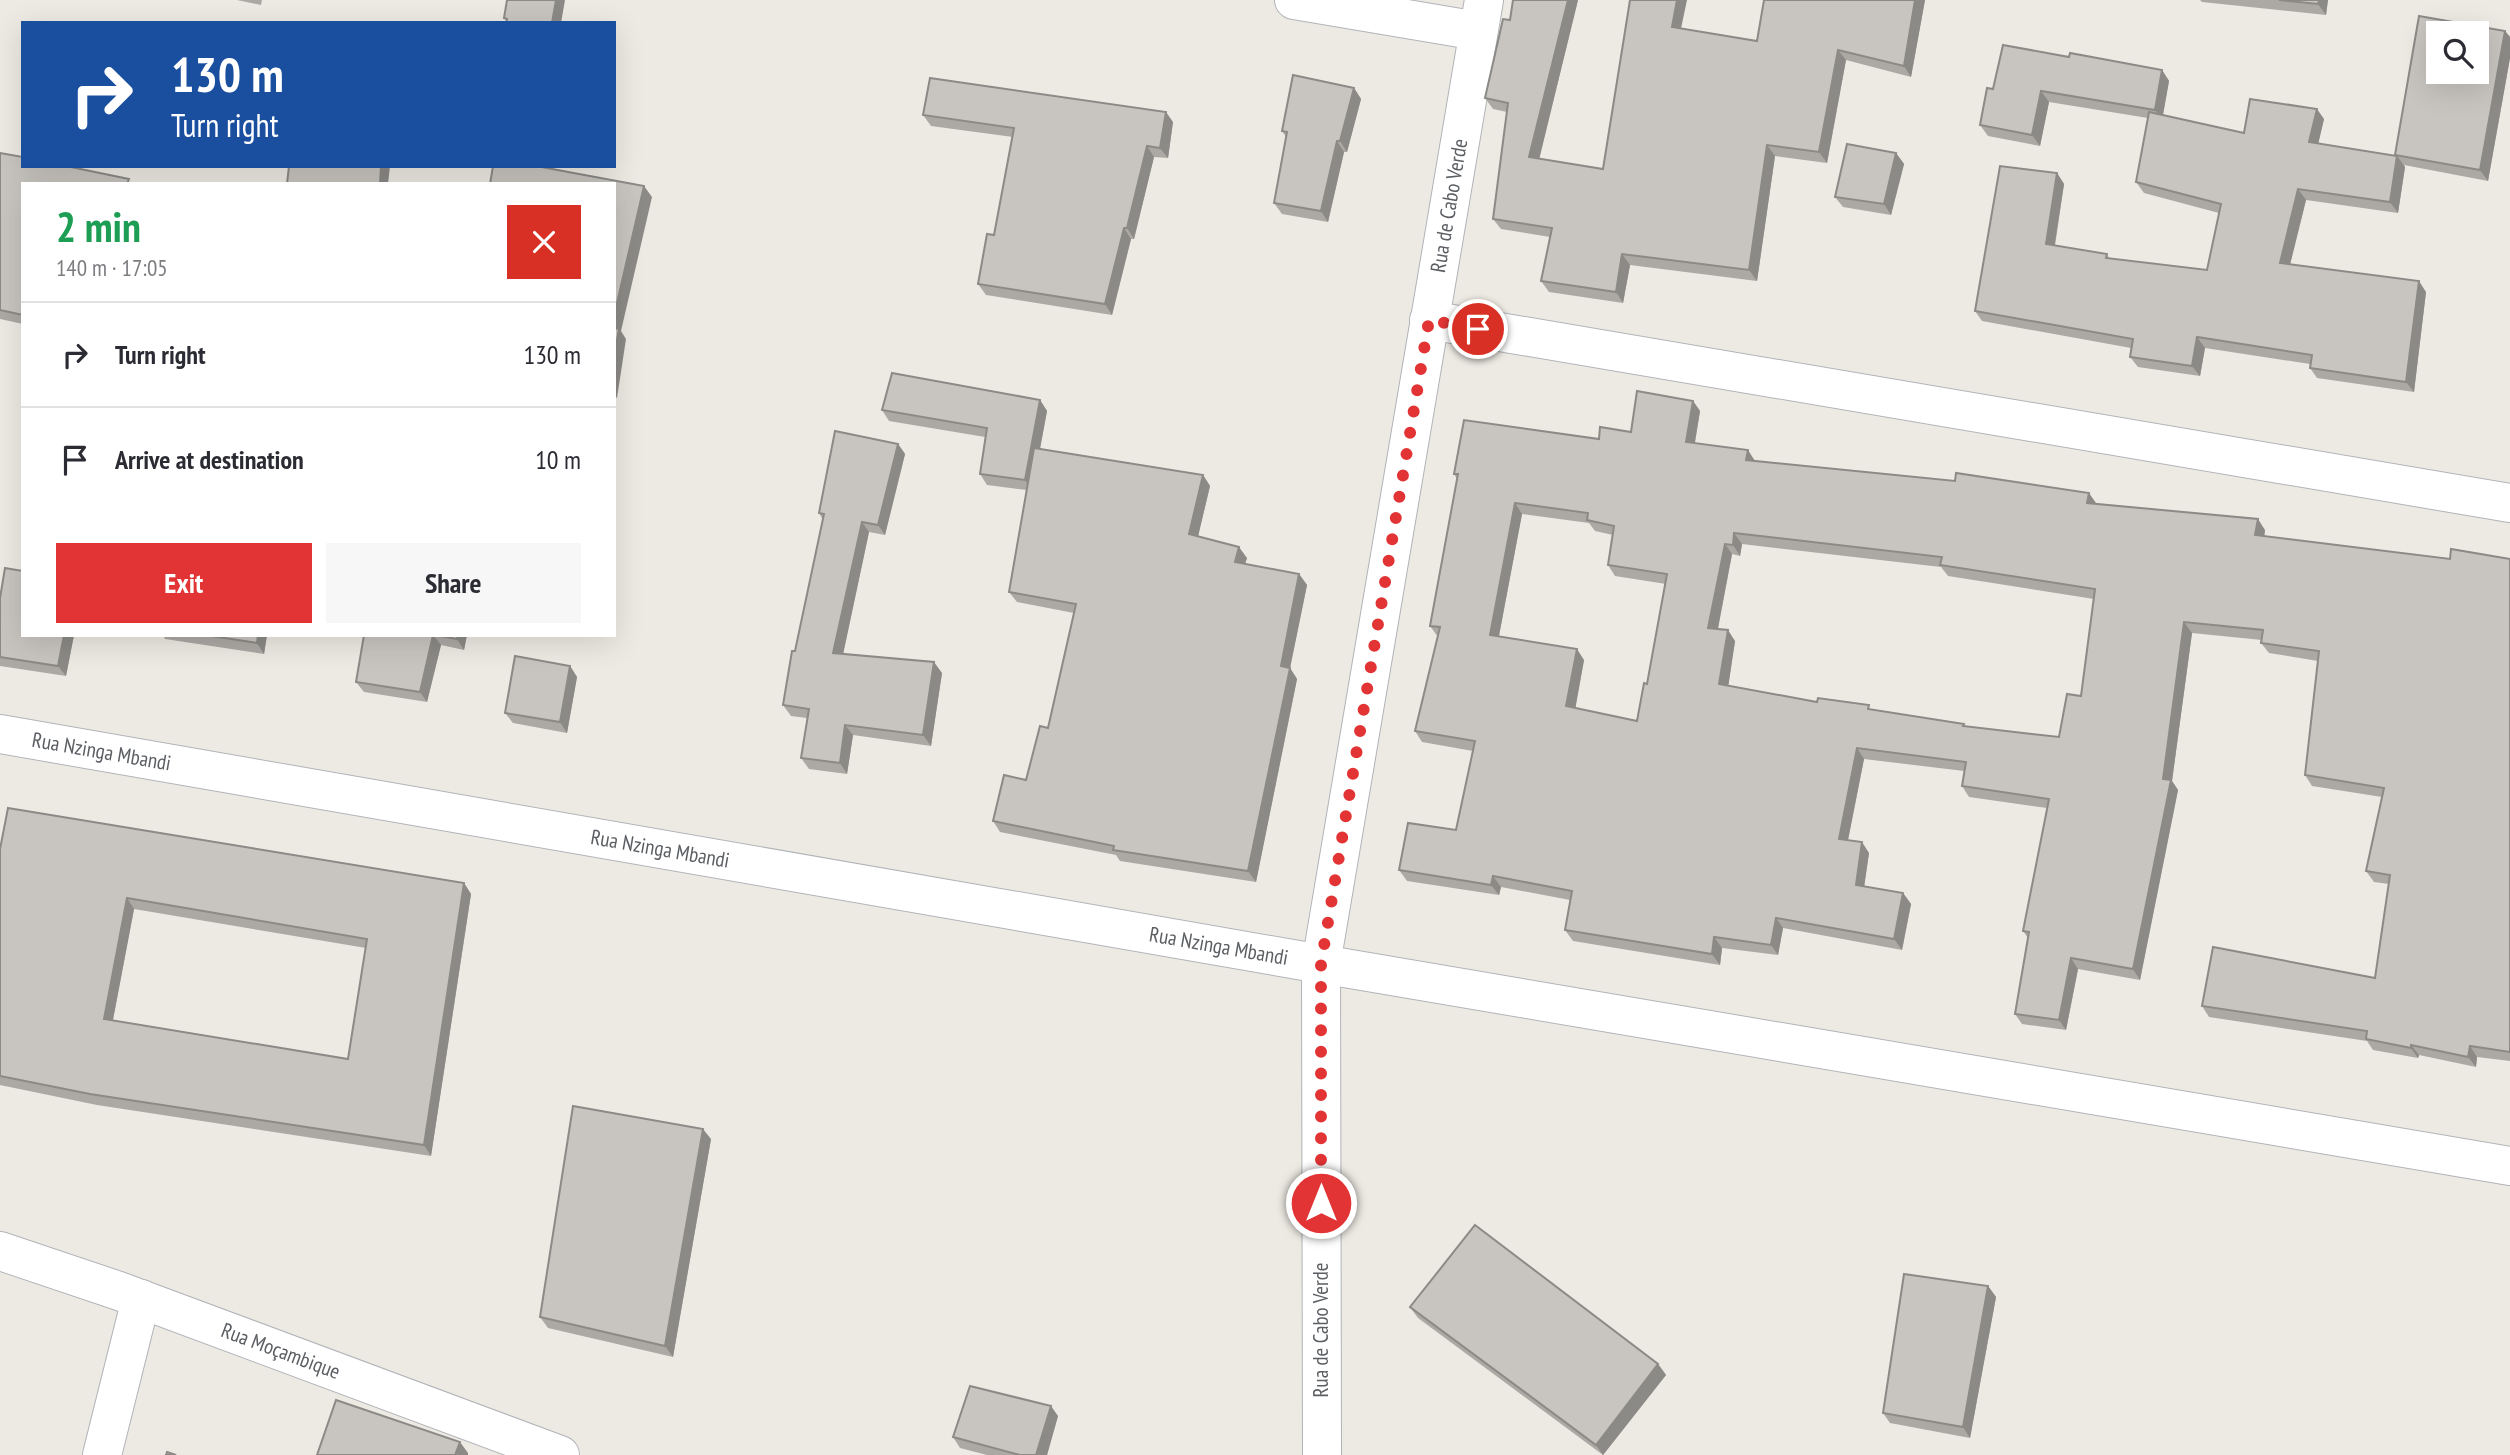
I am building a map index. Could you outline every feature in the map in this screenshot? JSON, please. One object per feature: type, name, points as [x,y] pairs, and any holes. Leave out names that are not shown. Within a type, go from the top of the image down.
[{"type":"street","points":[[1294,0],[1481,16]]},
{"type":"street","name":"Rua de Cabo Verde","points":[[1322,1455],[1321,964],[1481,16]]},
{"type":"street","points":[[1429,320],[2510,503]]},
{"type":"street","name":"Rua Nzinga Mbandi","points":[[0,734],[1321,964],[2510,1166]]},
{"type":"street","name":"Rua Moçambique","points":[[0,1251],[141,1299],[560,1455]]},
{"type":"street","points":[[102,1455],[141,1299]]},
{"type":"building","points":[[507,0],[556,0],[552,21],[506,21],[504,18]]},
{"type":"building","points":[[1513,0],[1568,0],[1529,157],[1603,169],[1630,0],[1677,0],[1672,27],[1757,41],[1764,0],[1915,0],[1904,66],[1838,50],[1819,152],[1767,145],[1749,270],[1622,254],[1616,292],[1541,281],[1552,228],[1493,219],[1508,103],[1485,98],[1503,19],[1510,20]]},
{"type":"building","points":[[2279,0],[2319,0],[2318,4]]},
{"type":"building","points":[[2419,16],[2448,21],[2426,21],[2426,84],[2489,84],[2489,28],[2505,31],[2480,170],[2395,155]]},
{"type":"building","points":[[2003,45],[2069,57],[2070,53],[2162,70],[2155,110],[2041,91],[2032,135],[1980,125],[1987,88],[1993,89]]},
{"type":"building","points":[[1293,75],[1354,88],[1340,141],[1337,141],[1321,211],[1274,203],[1287,132],[1282,131]]},
{"type":"building","points":[[930,78],[1166,112],[1160,148],[1147,146],[1105,304],[978,284],[987,234],[994,235],[1014,128],[923,115]]},
{"type":"building","points":[[2250,99],[2317,109],[2309,142],[2397,156],[2390,202],[2298,189],[2280,263],[2419,281],[2406,382],[2310,368],[2312,355],[2197,337],[2192,366],[2130,357],[2133,339],[1975,311],[2000,166],[2057,173],[2046,244],[2107,254],[2106,258],[2207,270],[2221,204],[2136,182],[2149,112],[2244,133]]},
{"type":"building","points":[[1847,144],[1896,153],[1884,204],[1835,197]]},
{"type":"building","points":[[0,153],[21,157],[21,168],[76,168],[129,179],[128,182],[21,182],[21,315],[0,310]]},
{"type":"building","points":[[289,168],[381,168],[380,182],[287,182]]},
{"type":"building","points":[[493,168],[547,168],[644,186],[616,307],[616,182],[490,182]]},
{"type":"building","points":[[892,373],[1040,400],[1025,480],[980,474],[987,428],[882,410]]},
{"type":"building","points":[[1637,391],[1693,401],[1686,442],[1748,450],[1746,460],[1955,481],[1956,473],[2089,493],[2087,503],[2258,519],[2255,535],[2450,559],[2451,549],[2510,559],[2510,1052],[2470,1046],[2468,1057],[2366,1039],[2367,1031],[2202,1006],[2213,947],[2375,978],[2390,875],[2366,871],[2384,788],[2305,775],[2319,651],[2261,643],[2263,630],[2184,622],[2163,779],[2171,780],[2133,969],[2071,958],[2059,1020],[2015,1014],[2029,932],[2023,931],[2049,799],[1962,786],[1966,762],[1857,748],[1839,839],[1862,842],[1856,885],[1903,893],[1894,939],[1776,918],[1771,945],[1714,937],[1712,954],[1565,930],[1572,891],[1493,876],[1491,885],[1399,870],[1408,823],[1456,830],[1475,741],[1415,731],[1440,627],[1430,626],[1458,474],[1454,474],[1464,420],[1599,439],[1600,427],[1631,432]],"holes":[[[1515,503],[1588,513],[1587,520],[1614,526],[1608,565],[1667,574],[1647,684],[1644,683],[1637,721],[1566,706],[1577,649],[1490,635]],[[1734,533],[1942,557],[1940,565],[2095,589],[2081,696],[2067,694],[2059,737],[1963,726],[1964,724],[1868,709],[1869,705],[1818,698],[1817,702],[1719,684],[1728,630],[1708,628],[1725,544],[1733,545]]]},
{"type":"building","points":[[835,431],[898,444],[878,525],[862,522],[833,653],[934,662],[923,735],[845,725],[840,763],[801,758],[809,709],[783,705],[792,651],[795,651],[824,514],[819,513]]},
{"type":"building","points":[[1034,448],[1203,475],[1189,534],[1239,547],[1235,562],[1299,574],[1281,666],[1290,668],[1248,871],[1113,850],[1114,846],[993,821],[1004,775],[1026,780],[1040,726],[1048,728],[1076,604],[1009,592]]},
{"type":"building","points":[[5,568],[21,571],[21,637],[64,637],[58,666],[0,657],[0,598]]},
{"type":"building","points":[[218,637],[258,637],[257,643]]},
{"type":"building","points":[[364,637],[433,637],[420,692],[356,682]]},
{"type":"building","points":[[515,656],[570,666],[560,722],[505,713]]},
{"type":"building","points":[[8,808],[464,883],[424,1145],[90,1094],[0,1076],[0,849]],"holes":[[[127,898],[367,939],[348,1059],[104,1019]]]},
{"type":"building","points":[[573,1106],[703,1129],[665,1346],[540,1317]]},
{"type":"building","points":[[1475,1225],[1658,1364],[1596,1445],[1410,1307]]},
{"type":"building","points":[[1904,1274],[1988,1286],[1963,1427],[1883,1413]]},
{"type":"building","points":[[970,1386],[1051,1406],[1036,1455],[1020,1455],[953,1437]]},
{"type":"building","points":[[336,1400],[460,1442],[455,1455],[317,1455]]},
{"type":"route","points":[[1321,1203],[1321,964],[1429,320],[1478,329]]}]
